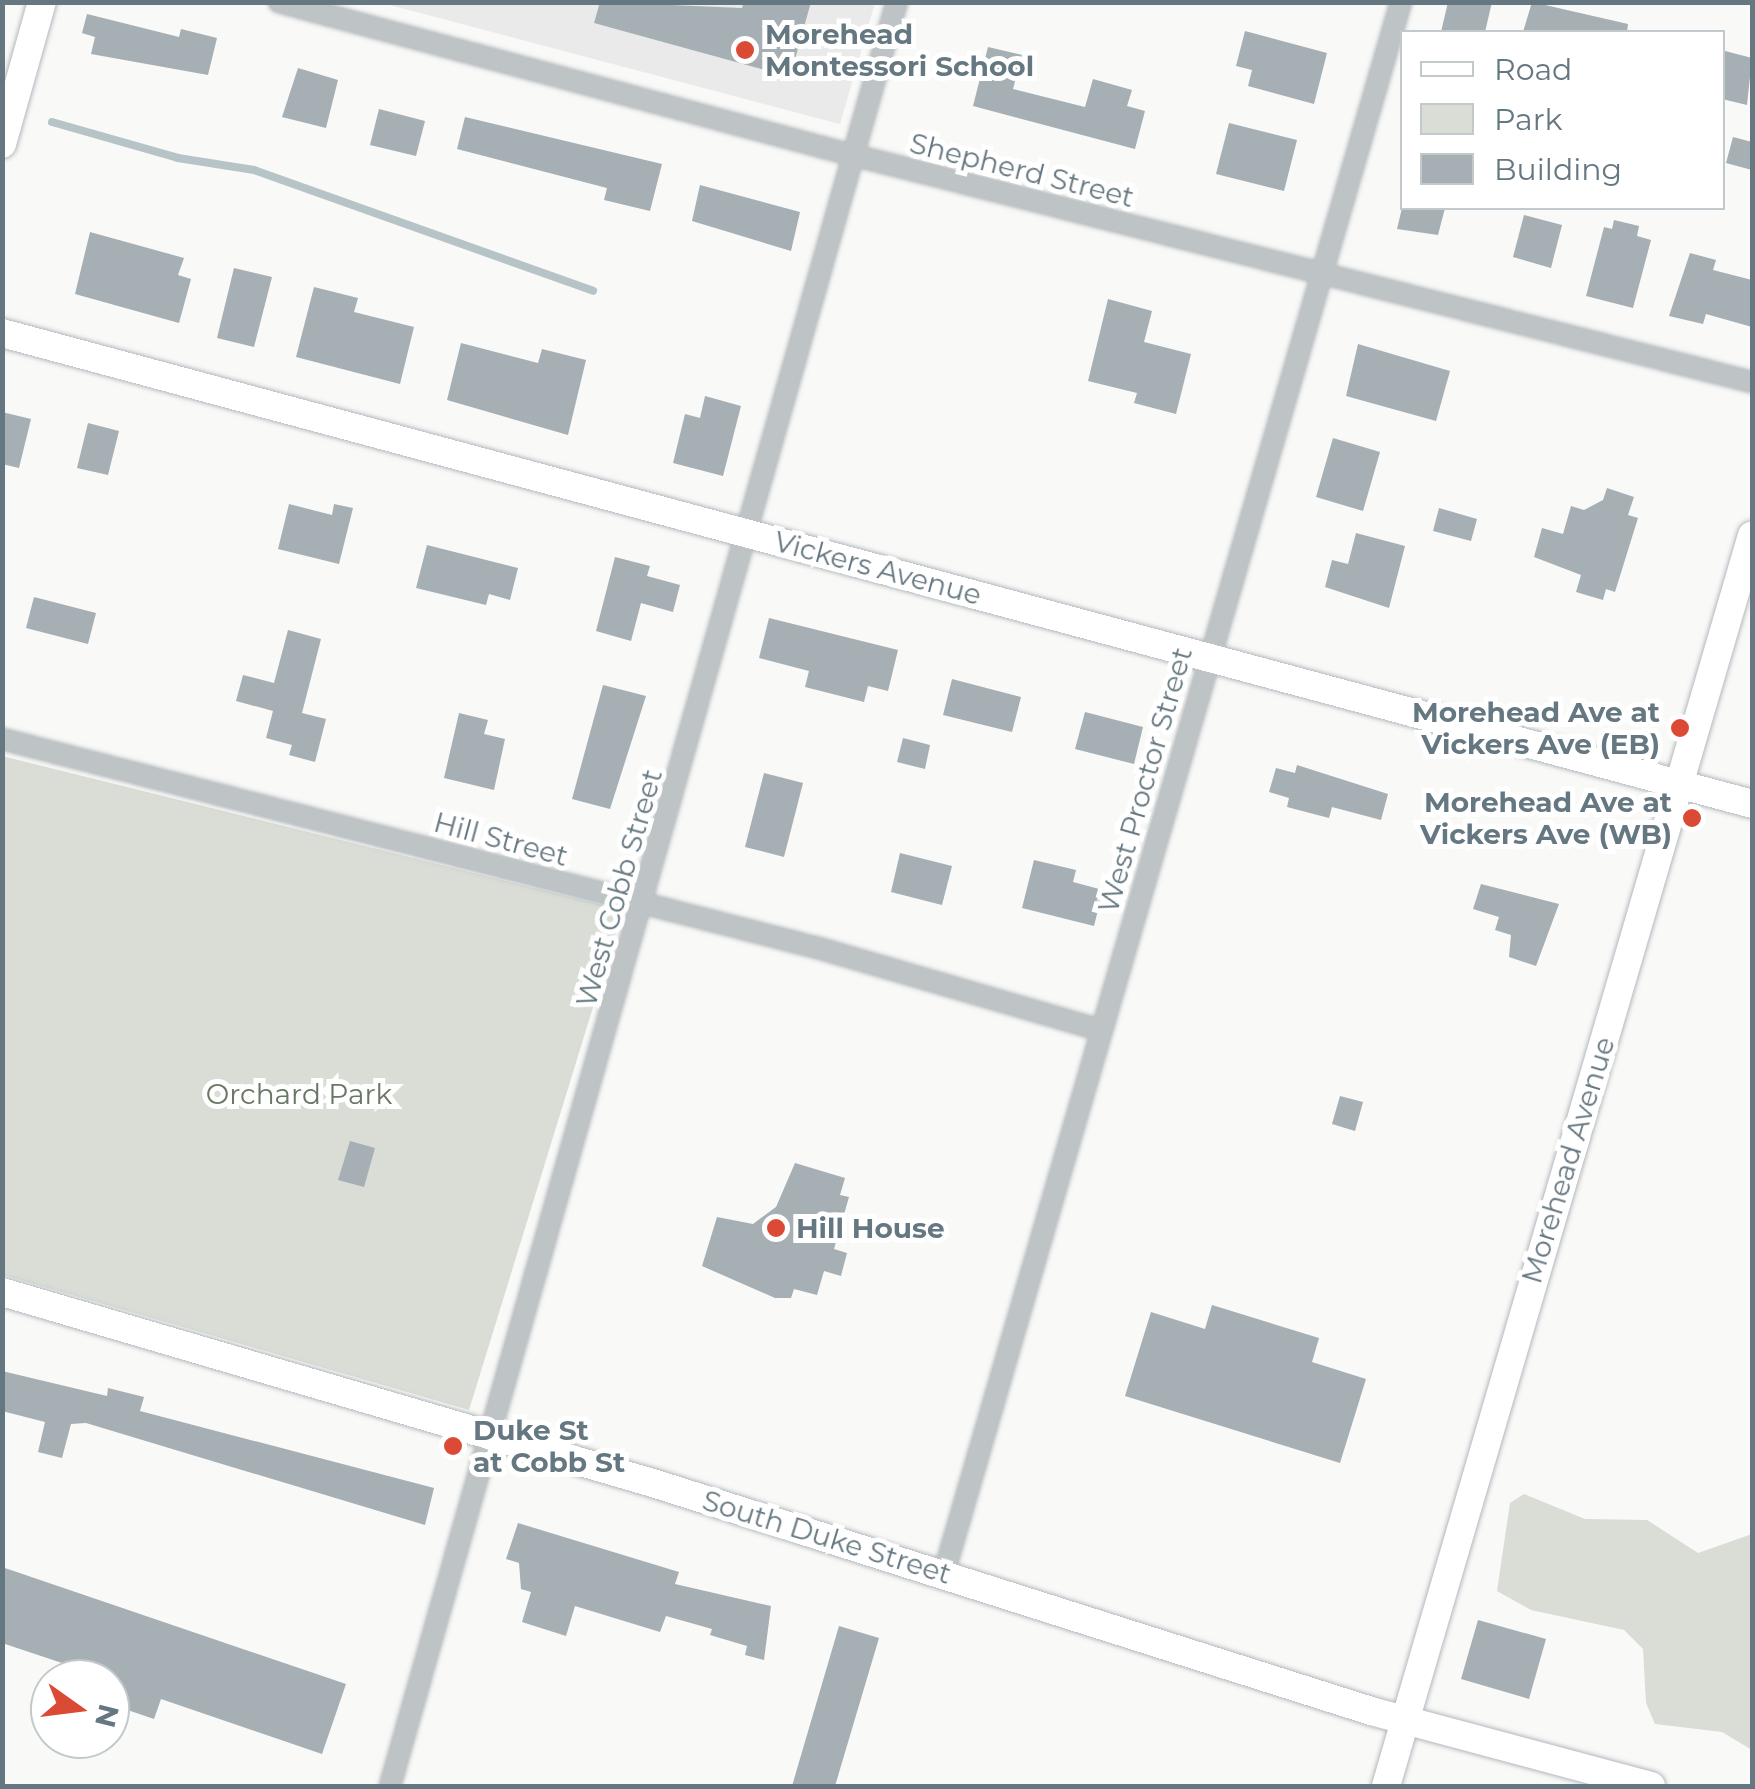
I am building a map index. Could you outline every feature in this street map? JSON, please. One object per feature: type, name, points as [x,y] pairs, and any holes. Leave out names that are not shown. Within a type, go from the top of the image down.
[{"type":"main road","points":[[2,144],[42,2]]},
{"type":"main road","name":"Vickers Avenue","points":[[2,333],[1752,804]]},
{"type":"main road","name":"Morehead Avenue","points":[[1386,1786],[1752,535]]},
{"type":"main road","name":"South Duke Street","points":[[2,1292],[944,1573],[1406,1721],[1651,1786]]},
{"type":"street","name":"Shepherd Street","points":[[279,2],[855,155],[1752,382]]},
{"type":"street","name":"West Cobb Street","points":[[390,1786],[750,533],[897,2]]},
{"type":"street","name":"West Proctor Street","points":[[944,1573],[1318,274],[1401,2]]},
{"type":"street","name":"Hill Street","points":[[2,740],[643,904],[1100,1030]]},
{"type":"shaded area","points":[[382,3],[875,3],[840,124]]},
{"type":"green space","name":"Orchard Park","points":[[2,756],[623,910],[469,1410],[3,1275]]},
{"type":"green space","points":[[1524,1494],[1585,1519],[1647,1520],[1698,1553],[1752,1534],[1752,1750],[1722,1732],[1655,1724],[1646,1703],[1643,1649],[1624,1630],[1531,1610],[1497,1591],[1510,1503]]},
{"type":"building","name":"Morehead Montessori School","points":[[600,2],[742,8],[744,2],[811,2],[790,77],[594,23]]},
{"type":"building","points":[[1448,2],[1492,2],[1485,30],[1441,30]]},
{"type":"building","points":[[1532,2],[1628,24],[1627,30],[1524,30]]},
{"type":"building","points":[[87,14],[179,37],[181,29],[217,38],[208,75],[91,54],[95,37],[82,33]]},
{"type":"building","points":[[1245,31],[1327,53],[1314,104],[1248,86],[1252,70],[1236,66]]},
{"type":"building","points":[[988,47],[1022,55],[1013,89],[1085,107],[1093,79],[1132,90],[1127,106],[1145,111],[1135,149],[973,106]]},
{"type":"building","points":[[1725,51],[1752,58],[1747,105],[1725,100]]},
{"type":"building","points":[[298,68],[338,80],[326,128],[282,117]]},
{"type":"building","points":[[379,109],[425,121],[416,156],[370,145]]},
{"type":"building","points":[[465,117],[662,164],[650,211],[604,200],[607,188],[457,149]]},
{"type":"building","points":[[1229,123],[1297,140],[1284,191],[1216,174]]},
{"type":"building","points":[[1733,137],[1752,142],[1752,170],[1726,163]]},
{"type":"building","points":[[700,185],[800,212],[791,251],[692,221]]},
{"type":"building","points":[[1402,210],[1444,210],[1438,235],[1397,229]]},
{"type":"building","points":[[1524,215],[1562,225],[1551,268],[1513,257]]},
{"type":"building","points":[[1614,220],[1639,226],[1637,236],[1651,240],[1633,308],[1586,296],[1604,227],[1612,229]]},
{"type":"building","points":[[90,232],[184,258],[178,275],[191,279],[179,323],[75,294]]},
{"type":"building","points":[[1690,253],[1716,260],[1713,270],[1752,280],[1752,327],[1706,314],[1703,324],[1669,316]]},
{"type":"building","points":[[234,268],[272,277],[254,347],[217,338]]},
{"type":"building","points":[[314,287],[358,298],[354,312],[414,327],[400,384],[296,357]]},
{"type":"building","points":[[1108,299],[1152,311],[1144,342],[1191,354],[1176,414],[1134,403],[1137,393],[1088,381]]},
{"type":"building","points":[[461,343],[538,363],[542,349],[586,360],[568,435],[447,400]]},
{"type":"building","points":[[1358,344],[1450,371],[1436,421],[1346,396]]},
{"type":"building","points":[[705,396],[741,406],[723,476],[673,463],[685,414],[700,418]]},
{"type":"building","points":[[2,412],[31,419],[19,468],[2,464]]},
{"type":"building","points":[[88,423],[119,431],[108,475],[77,468]]},
{"type":"building","points":[[1333,438],[1380,452],[1363,511],[1316,497]]},
{"type":"building","points":[[1607,488],[1634,497],[1628,515],[1638,518],[1615,592],[1606,589],[1603,600],[1576,592],[1581,575],[1534,557],[1542,528],[1563,534],[1571,506],[1584,510],[1603,500]]},
{"type":"building","points":[[289,504],[332,515],[334,504],[353,508],[339,564],[278,549]]},
{"type":"building","points":[[1439,508],[1477,519],[1471,541],[1433,531]]},
{"type":"building","points":[[1356,533],[1405,546],[1389,608],[1325,587],[1332,560],[1348,564]]},
{"type":"building","points":[[427,545],[518,568],[510,600],[489,594],[486,605],[416,588]]},
{"type":"building","points":[[615,557],[650,566],[647,576],[680,585],[673,612],[641,603],[631,641],[596,631]]},
{"type":"building","points":[[34,597],[96,613],[88,644],[26,628]]},
{"type":"building","points":[[769,618],[898,650],[888,691],[868,686],[864,702],[805,687],[809,671],[759,658]]},
{"type":"building","points":[[288,630],[321,639],[302,713],[326,719],[315,762],[289,755],[292,745],[266,738],[273,711],[236,701],[243,675],[274,683]]},
{"type":"building","points":[[952,679],[1021,697],[1012,732],[943,715]]},
{"type":"building","points":[[603,685],[646,696],[610,809],[572,799]]},
{"type":"building","points":[[1085,712],[1143,727],[1134,764],[1075,749]]},
{"type":"building","points":[[459,713],[488,720],[484,734],[505,739],[494,790],[444,778]]},
{"type":"building","points":[[903,738],[930,745],[925,769],[897,762]]},
{"type":"building","points":[[1297,765],[1388,794],[1381,820],[1332,807],[1329,818],[1287,807],[1289,798],[1269,792],[1276,768],[1295,773]]},
{"type":"building","points":[[764,773],[803,783],[784,857],[745,847]]},
{"type":"building","points":[[900,853],[952,866],[942,905],[891,892]]},
{"type":"building","points":[[1034,860],[1076,870],[1073,882],[1103,890],[1094,926],[1022,908]]},
{"type":"building","points":[[1481,884],[1559,904],[1536,966],[1509,957],[1511,935],[1495,930],[1499,917],[1473,909]]},
{"type":"building","points":[[1340,1096],[1363,1102],[1355,1131],[1332,1124]]},
{"type":"building","points":[[350,1141],[375,1148],[364,1187],[338,1180]]},
{"type":"building","name":"Hill House","points":[[795,1163],[845,1178],[840,1195],[849,1197],[834,1249],[847,1253],[841,1276],[824,1271],[817,1295],[794,1289],[791,1298],[775,1298],[702,1266],[717,1217],[753,1224],[776,1207]]},
{"type":"building","points":[[1212,1305],[1319,1338],[1312,1362],[1366,1379],[1340,1463],[1125,1396],[1151,1312],[1205,1329]]},
{"type":"building","points":[[2,1371],[107,1396],[108,1388],[144,1397],[140,1411],[434,1488],[425,1525],[86,1423],[71,1424],[62,1458],[38,1452],[45,1422],[2,1411]]},
{"type":"building","points":[[518,1523],[679,1572],[675,1584],[771,1606],[764,1660],[745,1655],[747,1646],[710,1635],[712,1629],[666,1616],[660,1632],[575,1606],[566,1636],[522,1622],[531,1592],[521,1589],[519,1563],[506,1559]]},
{"type":"building","points":[[2,1567],[346,1684],[322,1754],[161,1699],[154,1719],[130,1711],[130,1659],[50,1659],[2,1643]]},
{"type":"building","points":[[1478,1620],[1546,1639],[1529,1699],[1461,1679]]},
{"type":"building","points":[[839,1626],[879,1638],[835,1786],[792,1786]]},
{"type":"waterway","points":[[52,122],[178,158],[254,170],[593,291]]},
{"type":"place","name":"Morehead Montessori School","points":[[745,50]]},
{"type":"place","name":"Morehead Ave at Vickers Ave (EB)","points":[[1680,728]]},
{"type":"place","name":"Morehead Ave at Vickers Ave (WB)","points":[[1692,818]]},
{"type":"place","name":"Hill House","points":[[776,1228]]},
{"type":"place","name":"Duke St at Cobb St","points":[[453,1446]]}]
